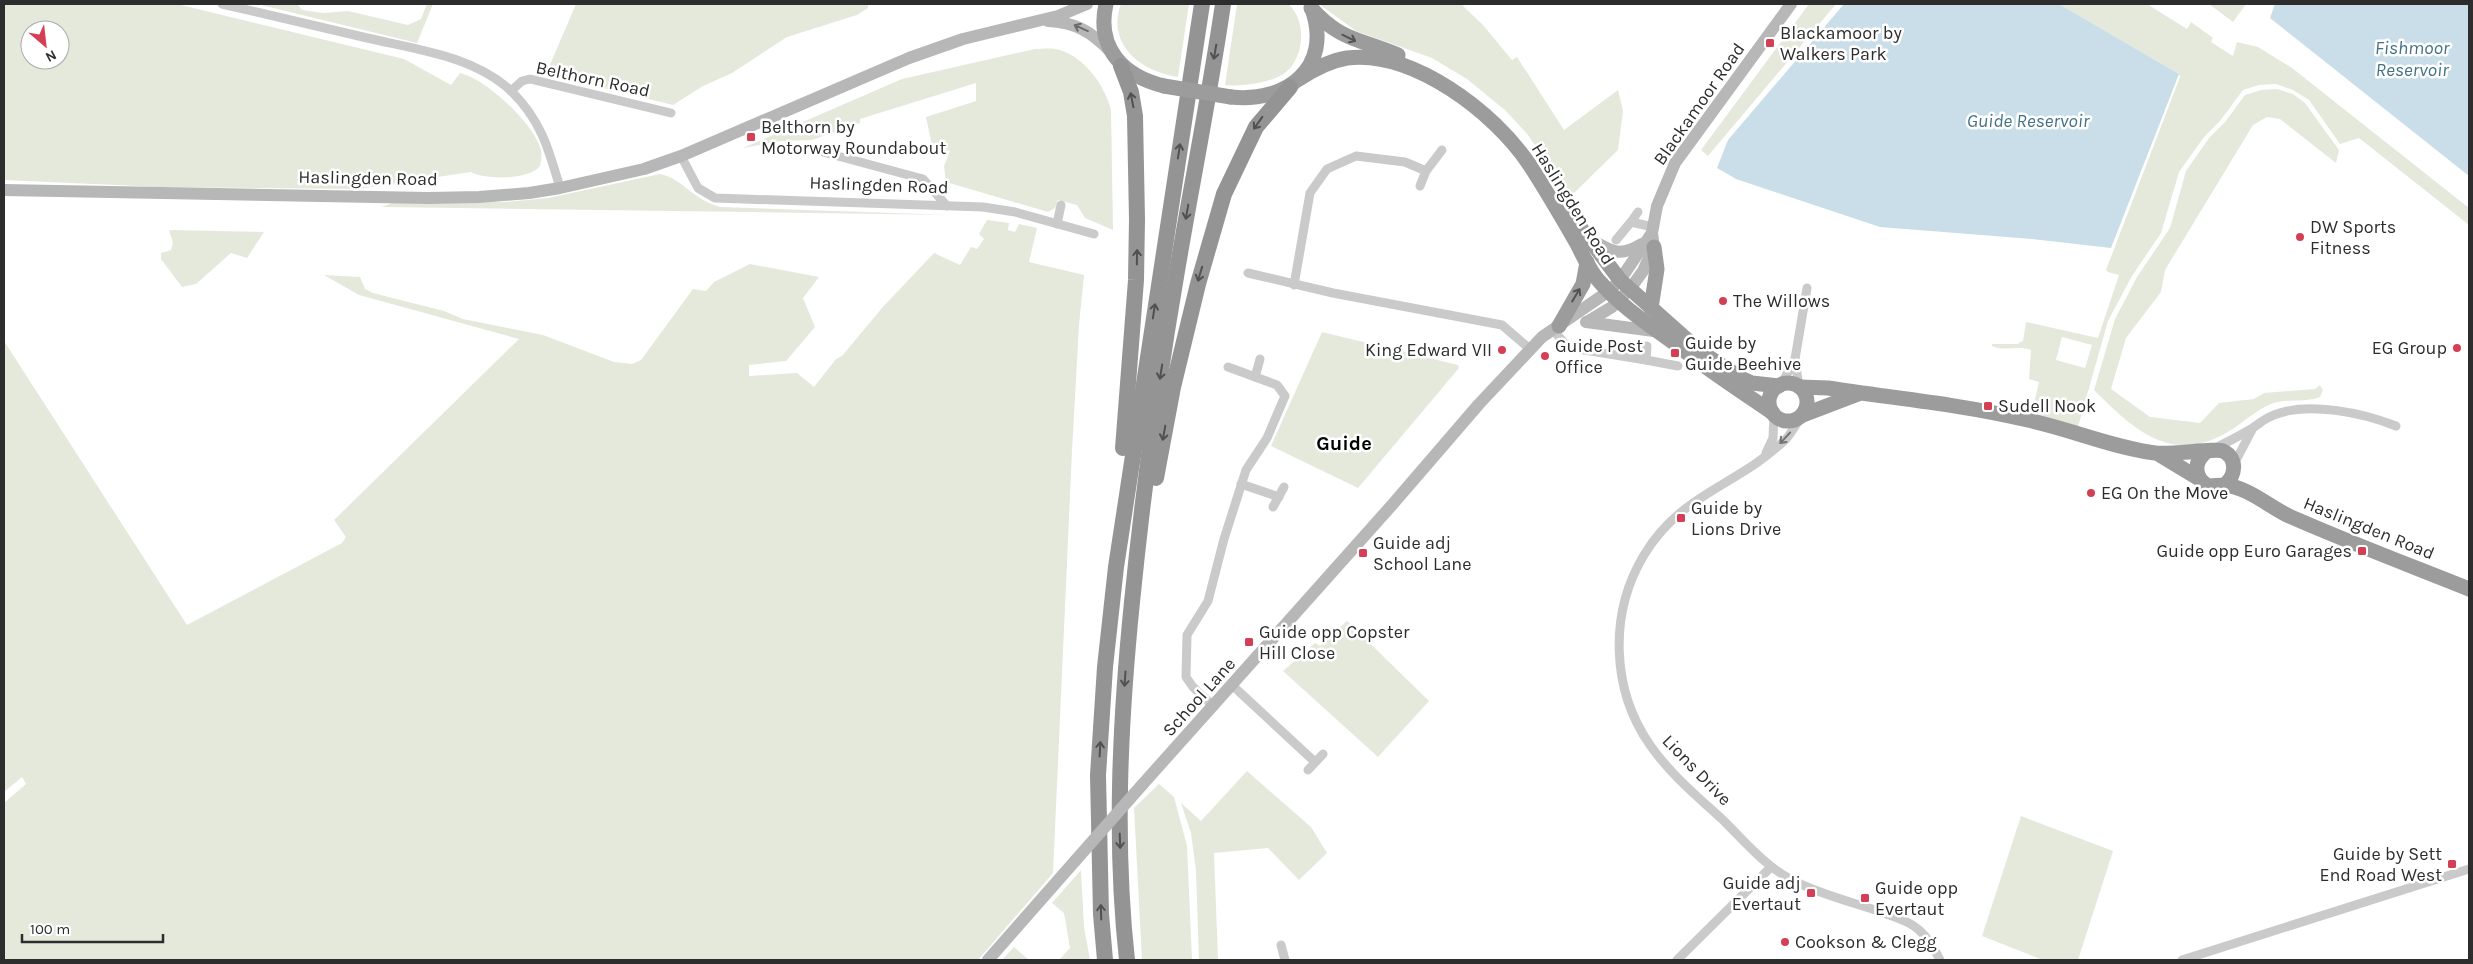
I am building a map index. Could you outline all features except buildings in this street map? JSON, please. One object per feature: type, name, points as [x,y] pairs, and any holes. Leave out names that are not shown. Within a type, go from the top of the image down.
[{"type":"highway","points":[[1106,4],[1104,25],[1131,92],[1135,116],[1137,219],[1136,280],[1116,567]]},
{"type":"highway","points":[[1105,960],[1101,914],[1098,775],[1104,667],[1116,567],[1202,4]]},
{"type":"highway","points":[[1127,960],[1122,921],[1119,829],[1123,701],[1129,630],[1140,522],[1156,404],[1223,4]]},
{"type":"highway","points":[[1129,630],[1172,387],[1198,284],[1224,194],[1256,127],[1295,83],[1309,63],[1316,45],[1316,25],[1310,6]]},
{"type":"highway","name":"Haslingden Road","points":[[1310,6],[1327,24],[1344,36],[1430,69],[1487,106],[1507,125],[1536,163],[1585,236],[1625,284],[1701,352],[1734,374],[1752,383],[1780,386]]},
{"type":"highway","name":"Haslingden Road","points":[[1117,60],[1137,78],[1164,86],[1231,97],[1256,98],[1270,95],[1295,83],[1320,66],[1338,60],[1370,58],[1403,66],[1456,93],[1500,130],[1528,162],[1595,276],[1614,296],[1654,331],[1773,414]]},
{"type":"highway","points":[[1651,237],[1657,268],[1651,308]]},
{"type":"highway","points":[[1556,328],[1583,284],[1587,262]]},
{"type":"highway","points":[[1860,393],[1788,421],[1773,414],[1770,398],[1780,386],[1790,384],[1799,387],[1860,393],[2022,418],[2118,446],[2157,454],[2209,451],[2228,454],[2234,465],[2232,477],[2224,485],[2208,486],[2157,454]]},
{"type":"highway","points":[[1799,387],[1807,401],[1802,415]]},
{"type":"highway","points":[[2198,478],[2196,466],[2198,460],[2209,451]]},
{"type":"highway","name":"Haslingden Road","points":[[2234,465],[2257,499]]},
{"type":"highway","name":"Haslingden Road","points":[[2224,485],[2239,489],[2276,510],[2320,529],[2469,589]]},
{"type":"main road","name":"Haslingden Road","points":[[4,190],[428,198],[529,193],[560,188],[644,169],[681,156],[909,58],[980,34],[1040,21],[1087,4]]},
{"type":"main road","name":"Blackamoor Road","points":[[1614,296],[1625,284],[1643,270],[1664,185],[1676,163],[1791,4]]},
{"type":"main road","name":"Haslingden Road","points":[[1040,21],[1067,23],[1080,27],[1092,34],[1117,60]]},
{"type":"main road","points":[[1585,236],[1610,250],[1621,253],[1631,250],[1651,237]]},
{"type":"main road","points":[[1587,322],[1614,296]]},
{"type":"main road","name":"School Lane","points":[[988,960],[1142,785],[1233,686],[1479,404],[1530,349],[1556,328],[1614,296]]},
{"type":"main road","points":[[1556,328],[1587,322],[1654,331]]},
{"type":"street","name":"Belthorn Road","points":[[222,4],[464,62],[485,72],[511,91],[528,109],[546,140],[560,188]]},
{"type":"street","name":"Belthorn Road","points":[[511,91],[522,82],[530,79],[671,113]]},
{"type":"street","points":[[1420,186],[1426,171],[1442,150]]},
{"type":"street","points":[[823,152],[923,180],[947,206]]},
{"type":"street","name":"Haslingden Road","points":[[681,156],[698,188],[715,198],[983,207],[1015,212],[1094,234]]},
{"type":"street","points":[[1294,285],[1310,193],[1327,169],[1356,156],[1405,162],[1426,171]]},
{"type":"street","points":[[1057,224],[1062,205]]},
{"type":"street","points":[[1616,240],[1638,212]]},
{"type":"street","points":[[1631,222],[1651,237]]},
{"type":"street","points":[[1248,273],[1294,285],[1502,325],[1530,349]]},
{"type":"street","points":[[1799,387],[1795,359],[1807,288]]},
{"type":"street","points":[[1556,328],[1566,345],[1572,348],[1678,366]]},
{"type":"street","points":[[1646,360],[1647,346]]},
{"type":"street","points":[[1255,377],[1260,359]]},
{"type":"street","points":[[1780,386],[1795,359]]},
{"type":"street","points":[[1214,707],[1193,687],[1186,677],[1186,640],[1188,631],[1208,601],[1240,484],[1246,470],[1267,438],[1284,399],[1284,392],[1279,386],[1228,367]]},
{"type":"street","points":[[2209,451],[2253,428],[2274,414],[2300,409],[2368,417],[2396,426]]},
{"type":"street","points":[[1765,456],[1772,438],[1773,414]]},
{"type":"street","name":"Lions Drive","points":[[1802,415],[1787,437],[1765,456],[1747,470],[1684,508],[1657,535],[1635,571],[1625,600],[1619,632],[1618,659],[1623,687],[1636,720],[1650,745],[1672,772],[1770,867],[1793,881],[1900,919],[1920,930],[1940,960]]},
{"type":"street","points":[[2234,465],[2253,428]]},
{"type":"street","points":[[1240,484],[1279,497]]},
{"type":"street","points":[[1273,508],[1284,487]]},
{"type":"street","points":[[1233,686],[1315,762]]},
{"type":"street","points":[[1308,770],[1323,754]]},
{"type":"street","points":[[1677,960],[1770,867]]},
{"type":"street","points":[[2182,960],[2469,869]]},
{"type":"street","points":[[1281,945],[1285,960]]},
{"type":"shaded area","points":[[4,4],[177,4],[404,59],[451,85],[460,73],[483,84],[508,104],[529,127],[537,139],[541,150],[540,166],[535,171],[507,177],[478,175],[471,172],[358,189],[160,187],[4,180]]},
{"type":"shaded area","points":[[257,4],[297,4],[302,10],[323,13],[348,11],[408,25],[421,19],[427,4],[433,4],[417,43]]},
{"type":"shaded area","points":[[576,4],[868,4],[868,8],[857,15],[787,37],[732,73],[703,86],[673,105],[546,74]]},
{"type":"shaded area","points":[[1121,4],[1189,4],[1178,77],[1151,69],[1130,54],[1118,32]]},
{"type":"shaded area","points":[[1237,4],[1288,4],[1294,11],[1301,29],[1300,48],[1297,58],[1285,73],[1256,84],[1225,85]]},
{"type":"shaded area","points":[[1319,4],[1464,4],[1463,6],[1483,25],[1512,60],[1517,57],[1564,130],[1618,90],[1623,111],[1618,150],[1570,197],[1528,135],[1506,111],[1467,79],[1432,58],[1356,31]]},
{"type":"shaded area","points":[[1809,4],[1836,4],[1708,156],[1701,150]]},
{"type":"shaded area","points":[[2059,4],[2147,4],[2187,29],[2191,22],[2213,38],[2211,42],[2233,56],[2237,42],[2258,47],[2292,68],[2469,208],[2469,225],[2359,138],[2340,144],[2309,100],[2293,90],[2276,84],[2259,85],[2243,90],[2220,121],[2204,137],[2179,172],[2161,233],[2132,276],[2108,321],[2078,427],[2032,412],[2039,382],[2029,379],[2031,350],[1997,348],[1992,346],[1992,344],[2017,344],[2023,341],[2026,322],[2098,338],[2119,275],[2106,270],[2180,77],[2179,74]],"holes":[[[2062,337],[2092,345],[2085,368],[2056,360]]]},
{"type":"shaded area","points":[[2209,4],[2246,4],[2233,22]]},
{"type":"shaded area","points":[[1035,49],[1055,49],[1074,57],[1083,63],[1104,90],[1111,110],[1113,230],[1085,218],[1077,205],[1058,200],[1055,208],[1048,212],[946,182],[944,166],[950,151],[932,145],[926,117],[976,101],[976,83],[860,119],[860,123],[812,140],[781,141],[743,148],[902,79]]},
{"type":"shaded area","points":[[2277,89],[2293,94],[2305,103],[2339,150],[2336,163],[2280,119],[2267,117],[2253,125],[2165,270],[2161,292],[2126,338],[2111,389],[2150,417],[2200,423],[2219,403],[2254,399],[2264,393],[2315,389],[2320,385],[2323,390],[2320,397],[2315,399],[2283,401],[2271,404],[2226,433],[2206,442],[2187,445],[2153,438],[2123,417],[2094,390],[2115,319],[2137,277],[2170,228],[2186,171],[2209,138],[2225,122],[2245,95],[2261,90]]},
{"type":"shaded area","points":[[660,174],[675,180],[703,200],[721,207],[951,215],[382,207],[392,203],[504,202],[548,198]]},
{"type":"shaded area","points":[[987,220],[1009,223],[1008,230],[1015,232],[1019,224],[1037,228],[1029,262],[1084,275],[1079,325],[1072,451],[1053,873],[978,960],[4,960],[4,803],[26,784],[22,777],[4,792],[4,341],[187,625],[342,543],[346,537],[334,520],[519,339],[359,295],[324,275],[360,277],[365,289],[373,293],[444,311],[463,319],[543,335],[614,362],[632,364],[641,360],[693,289],[706,291],[714,282],[750,264],[819,277],[803,298],[815,327],[786,361],[749,365],[749,376],[797,373],[814,387],[836,359],[842,356],[882,308],[934,253],[960,265],[971,247],[977,249],[984,239],[979,234]]},
{"type":"shaded area","points":[[169,230],[264,232],[247,258],[231,253],[196,284],[182,287],[161,259],[161,253],[171,250],[173,243]]},
{"type":"shaded area","points":[[1322,332],[1458,365],[1459,368],[1358,488],[1271,446]]},
{"type":"shaded area","points":[[1347,621],[1429,701],[1378,757],[1283,671],[1315,643],[1320,646]]},
{"type":"shaded area","points":[[1247,771],[1311,827],[1327,853],[1299,880],[1268,848],[1214,853],[1218,960],[1199,960],[1196,871],[1191,833],[1181,803],[1201,821]]},
{"type":"shaded area","points":[[1159,784],[1174,797],[1187,846],[1192,960],[1142,960],[1134,808]]},
{"type":"shaded area","points":[[2021,816],[2113,851],[2078,960],[2043,960],[1982,936]]},
{"type":"shaded area","points":[[1081,870],[1084,927],[1090,960],[1059,960],[1070,948],[1064,913],[1052,903]]},
{"type":"shaded area","points":[[1014,947],[1029,960],[1002,960]]},
{"type":"water","name":"Guide Reservoir","points":[[1844,4],[2059,4],[2179,74],[2111,248],[2032,239],[1880,227],[1736,179],[1717,168],[1728,140]]},
{"type":"water","name":"Fishmoor Reservoir","points":[[2275,4],[2469,4],[2469,176],[2270,18]]},
{"type":"place","name":"Blackamoor by Walkers Park","points":[[1770,43]]},
{"type":"place","name":"Belthorn by Motorway Roundabout","points":[[751,137]]},
{"type":"place","name":"DW Sports Fitness","points":[[2300,237]]},
{"type":"place","name":"The Willows","points":[[1723,301]]},
{"type":"place","name":"EG Group","points":[[2457,348]]},
{"type":"place","name":"King Edward VII","points":[[1502,350]]},
{"type":"place","name":"Guide by Guide Beehive","points":[[1675,353]]},
{"type":"place","name":"Guide Post Office","points":[[1545,356]]},
{"type":"place","name":"Sudell Nook","points":[[1988,406]]},
{"type":"place","name":"EG On the Move","points":[[2091,493]]},
{"type":"place","name":"Guide by Lions Drive","points":[[1681,518]]},
{"type":"place","name":"Guide opp Euro Garages","points":[[2362,551]]},
{"type":"place","name":"Guide adj School Lane","points":[[1363,553]]},
{"type":"place","name":"Guide opp Copster Hill Close","points":[[1249,642]]},
{"type":"place","name":"Guide by Sett End Road West","points":[[2452,864]]},
{"type":"place","name":"Guide adj Evertaut","points":[[1811,893]]},
{"type":"place","name":"Guide opp Evertaut","points":[[1865,898]]},
{"type":"place","name":"Cookson & Clegg","points":[[1785,942]]},
{"type":"district","name":"Guide","points":[[1344,443]]}]
